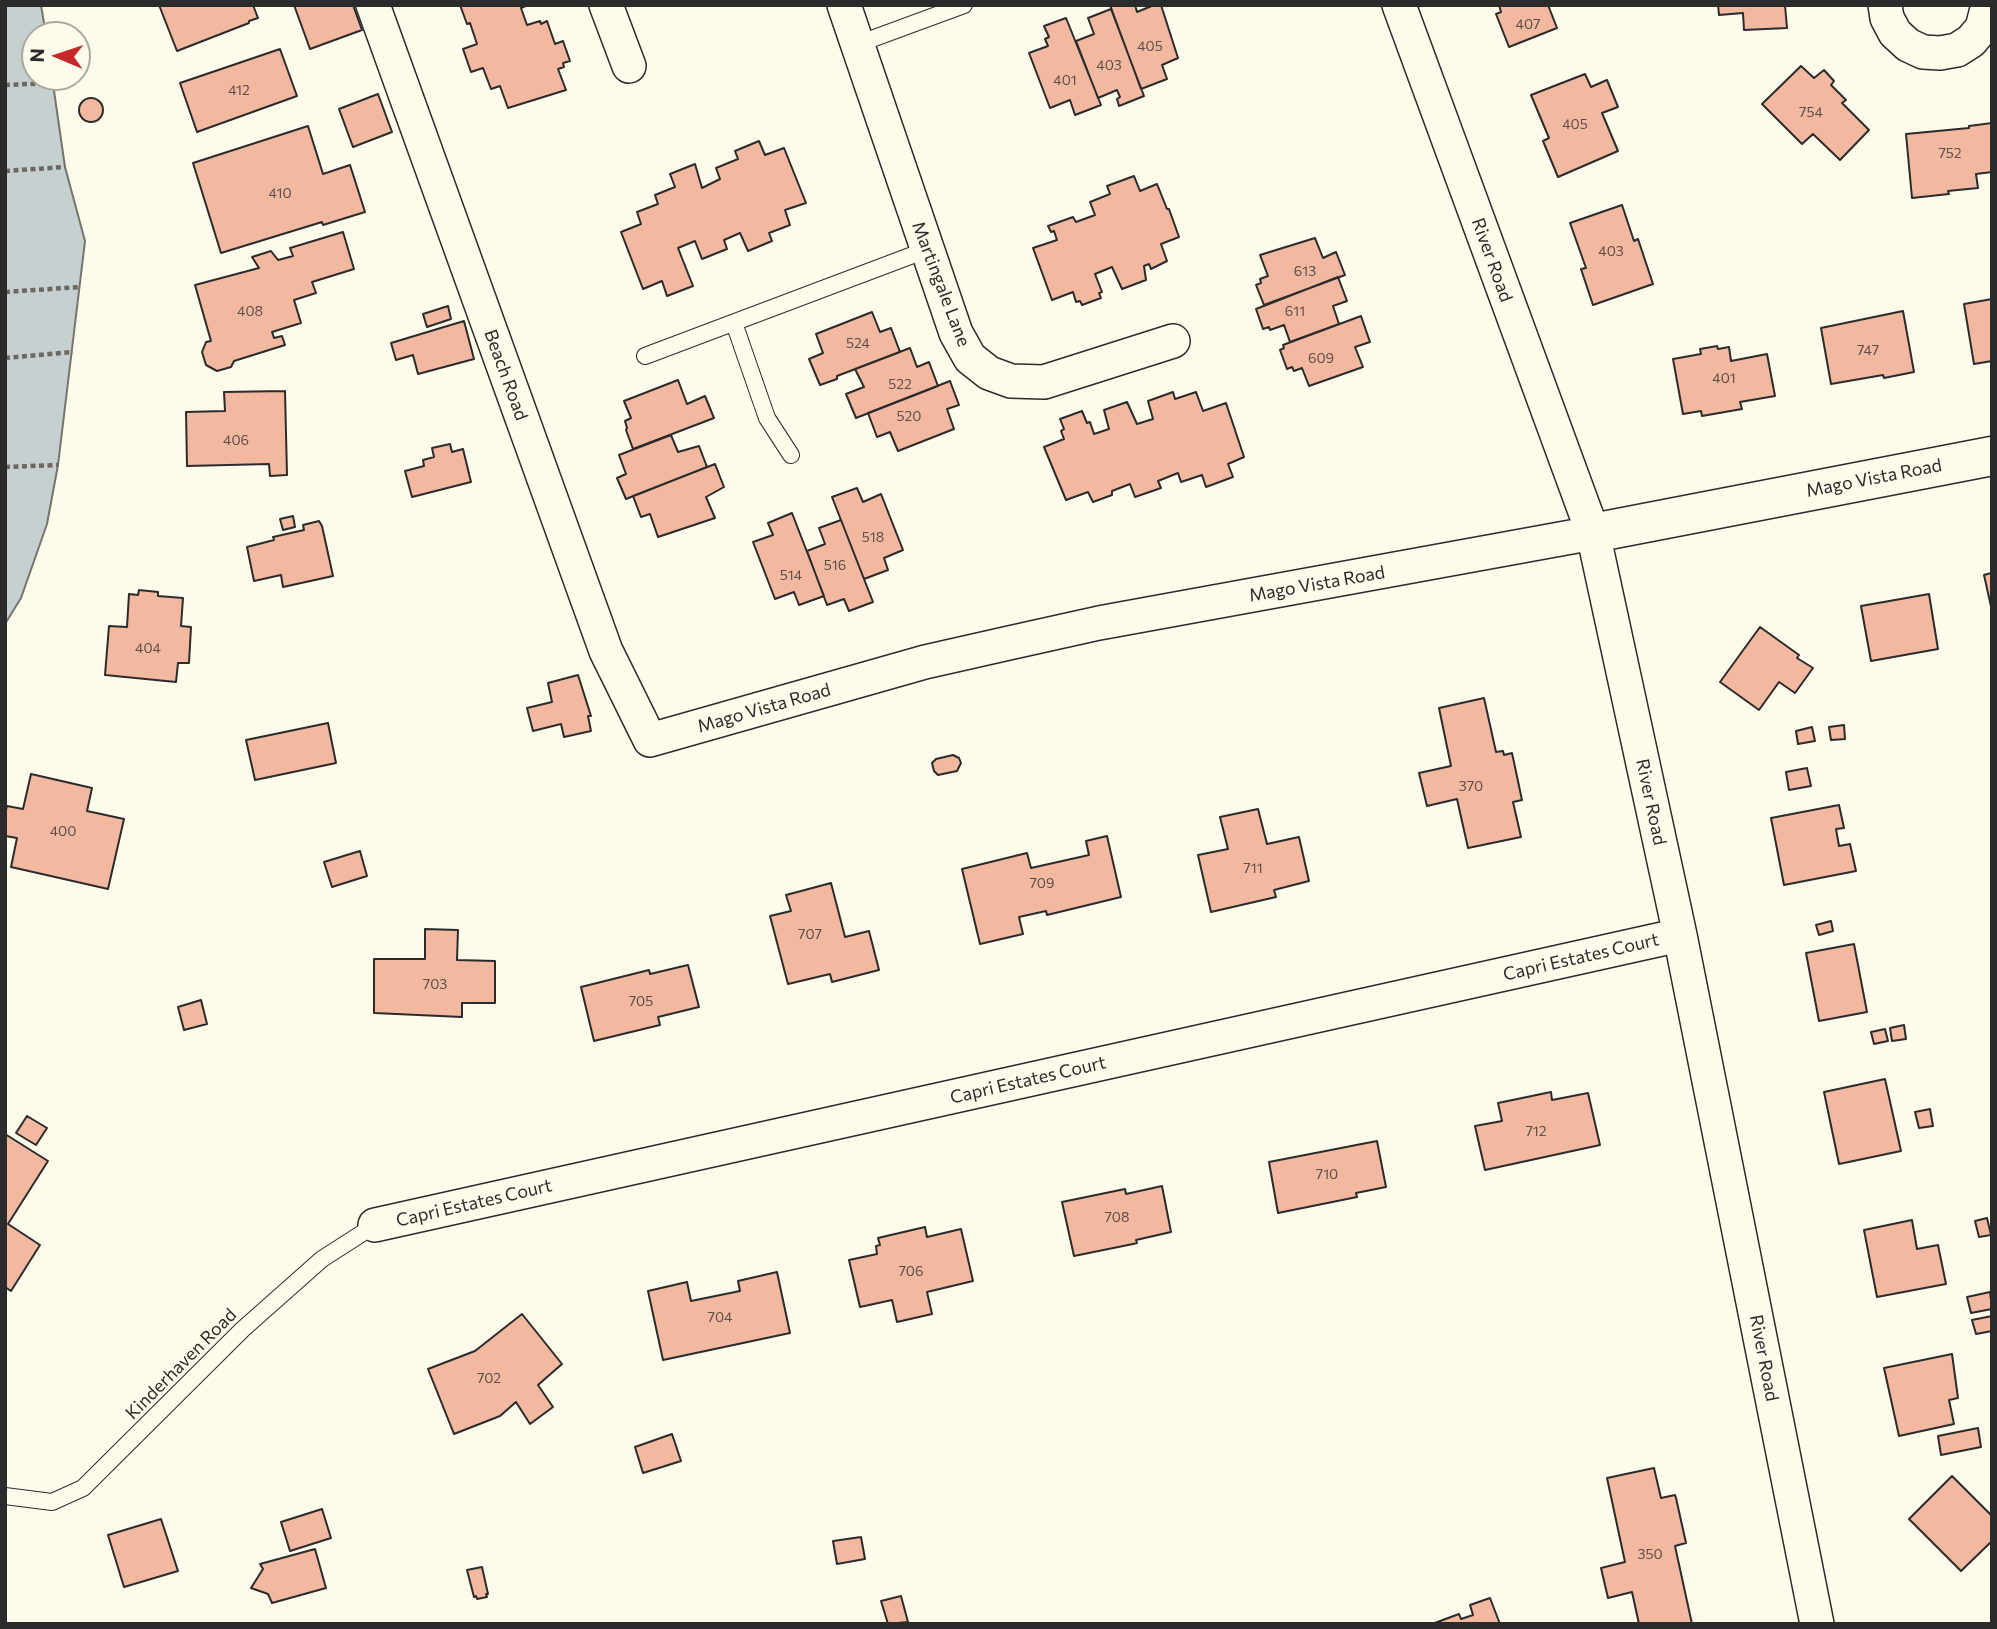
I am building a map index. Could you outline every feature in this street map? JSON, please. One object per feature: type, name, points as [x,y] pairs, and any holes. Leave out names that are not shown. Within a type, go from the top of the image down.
[{"type":"street","name":"Beach Road","points":[[373,5],[606,651],[650,740]]},
{"type":"street","points":[[606,5],[629,66]]},
{"type":"street","name":"Martingale Lane","points":[[844,5],[926,250],[956,333],[970,358],[989,373],[1011,381],[1044,382],[1173,341]]},
{"type":"street","name":"River Road","points":[[1399,5],[1593,533],[1680,935],[1817,1624]]},
{"type":"street","points":[[1885,5],[1887,18],[1895,33],[1908,45],[1923,52],[1940,53],[1957,50],[1971,41],[1982,28],[1989,5]]},
{"type":"street","name":"Mago Vista Road","points":[[650,740],[925,662],[1009,643],[1992,456]]},
{"type":"street","name":"Capri Estates Court","points":[[375,1225],[1680,935]]},
{"type":"lane","points":[[858,44],[964,5]]},
{"type":"lane","points":[[645,356],[926,250]]},
{"type":"lane","points":[[734,323],[767,418],[791,455]]},
{"type":"lane","name":"Kinderhaven Road","points":[[5,1496],[52,1502],[83,1488],[243,1329],[322,1259],[375,1225]]},
{"type":"path","points":[[5,171],[65,167]]},
{"type":"path","points":[[5,292],[80,288]]},
{"type":"path","points":[[5,358],[73,352]]},
{"type":"path","points":[[5,467],[58,466]]},
{"type":"shaded area","points":[[5,5],[41,5],[44,21],[21,21],[21,91],[54,91],[65,167],[85,241],[58,465],[47,524],[21,598],[5,624]]},
{"type":"building","points":[[159,5],[253,5],[258,18],[177,51]]},
{"type":"building","points":[[294,5],[353,5],[362,30],[310,49]]},
{"type":"building","points":[[460,5],[528,5],[521,8],[527,25],[547,21],[555,44],[563,41],[570,61],[563,63],[564,67],[558,69],[566,90],[508,108],[500,86],[491,89],[483,68],[471,72],[463,49],[477,44]]},
{"type":"building","points":[[1110,5],[1135,5],[1137,12],[1161,5],[1178,58],[1162,65],[1167,79],[1141,89]]},
{"type":"building","points":[[1499,5],[1548,5],[1557,28],[1509,47],[1496,14],[1501,12]]},
{"type":"building","points":[[1718,5],[1785,5],[1787,28],[1744,30],[1743,13],[1719,15]]},
{"type":"building","points":[[1111,9],[1144,96],[1119,106],[1117,99],[1120,97],[1117,90],[1098,98],[1076,41],[1094,34],[1088,18]]},
{"type":"building","points":[[1066,18],[1101,105],[1075,115],[1070,100],[1050,108],[1029,53],[1048,46],[1045,39],[1049,37],[1044,26]]},
{"type":"building","points":[[280,49],[297,96],[197,132],[180,83]]},
{"type":"building","points":[[1801,66],[1814,78],[1824,70],[1834,81],[1831,85],[1846,100],[1842,103],[1869,130],[1840,160],[1813,134],[1802,144],[1762,104]]},
{"type":"building","points":[[1585,74],[1591,87],[1607,80],[1618,107],[1602,113],[1618,151],[1558,177],[1543,141],[1549,138],[1531,95]]},
{"type":"building","points":[[378,94],[392,132],[353,147],[339,109]]},
{"type":"building","points":[[91,98],[99,102],[103,110],[99,118],[91,122],[83,118],[79,110],[83,102]]},
{"type":"building","points":[[1992,123],[1992,172],[1976,174],[1978,188],[1912,198],[1906,134]]},
{"type":"building","points":[[308,126],[323,174],[350,165],[365,212],[323,225],[322,222],[221,253],[193,163]]},
{"type":"building","points":[[759,141],[765,155],[784,148],[806,203],[785,210],[790,225],[769,233],[772,241],[748,251],[740,233],[724,240],[727,249],[702,259],[695,241],[678,248],[693,286],[667,296],[662,281],[643,289],[621,232],[641,224],[637,212],[658,204],[655,195],[675,187],[670,174],[695,164],[702,188],[720,179],[716,168],[738,159],[735,151]]},
{"type":"building","points":[[1134,176],[1140,191],[1157,184],[1169,209],[1179,237],[1161,244],[1167,261],[1151,269],[1149,264],[1144,266],[1146,280],[1122,289],[1112,267],[1095,274],[1102,292],[1099,293],[1101,298],[1082,305],[1080,301],[1076,302],[1073,292],[1052,300],[1033,248],[1057,240],[1054,231],[1051,232],[1048,226],[1073,217],[1076,222],[1095,215],[1090,202],[1110,194],[1107,186]]},
{"type":"building","points":[[1622,205],[1634,241],[1638,239],[1653,284],[1593,305],[1581,269],[1586,268],[1570,223]]},
{"type":"building","points":[[343,232],[354,269],[312,282],[316,293],[294,300],[301,323],[272,332],[274,338],[282,336],[285,345],[234,361],[231,367],[217,371],[206,365],[202,352],[206,342],[211,341],[195,285],[259,268],[252,257],[271,251],[278,260],[293,256],[290,248]]},
{"type":"building","points":[[1315,238],[1323,258],[1336,252],[1345,275],[1264,305],[1256,285],[1261,283],[1260,279],[1268,276],[1260,255]]},
{"type":"building","points":[[1338,277],[1347,301],[1333,306],[1339,324],[1290,342],[1284,325],[1270,330],[1269,327],[1263,329],[1256,309]]},
{"type":"building","points":[[1992,299],[1992,361],[1974,364],[1964,304]]},
{"type":"building","points":[[448,306],[451,319],[427,327],[423,314]]},
{"type":"building","points":[[1903,311],[1914,372],[1831,384],[1821,328]]},
{"type":"building","points":[[872,312],[880,332],[891,328],[900,352],[820,385],[809,359],[823,353],[816,334]]},
{"type":"building","points":[[1361,316],[1370,342],[1355,347],[1363,367],[1309,386],[1302,368],[1294,371],[1292,367],[1287,369],[1280,350],[1284,348],[1283,345]]},
{"type":"building","points":[[464,321],[474,359],[418,374],[413,355],[396,360],[391,343]]},
{"type":"building","points":[[1717,346],[1718,349],[1729,347],[1731,361],[1767,354],[1775,396],[1740,402],[1742,409],[1702,416],[1701,411],[1683,414],[1673,359],[1701,354],[1700,349]]},
{"type":"building","points":[[910,348],[917,367],[929,362],[938,386],[856,418],[846,394],[864,387],[855,369]]},
{"type":"building","points":[[678,380],[687,404],[705,396],[714,418],[633,449],[625,421],[631,418],[624,401]]},
{"type":"building","points":[[950,381],[959,405],[947,409],[954,429],[898,451],[890,432],[877,437],[868,413]]},
{"type":"building","points":[[285,391],[287,475],[270,476],[269,464],[187,466],[186,412],[225,411],[224,392]]},
{"type":"building","points":[[1173,392],[1175,399],[1196,392],[1203,411],[1226,403],[1244,457],[1228,464],[1233,477],[1206,487],[1202,475],[1181,482],[1178,473],[1158,481],[1161,488],[1135,497],[1130,484],[1093,502],[1088,492],[1066,500],[1044,447],[1064,439],[1060,419],[1082,411],[1094,434],[1109,429],[1104,410],[1127,402],[1137,424],[1153,419],[1148,401]]},
{"type":"building","points":[[671,435],[678,452],[699,446],[707,467],[626,499],[617,478],[626,474],[619,455]]},
{"type":"building","points":[[450,444],[452,452],[463,449],[471,482],[412,497],[405,471],[424,466],[423,460],[434,457],[432,448]]},
{"type":"building","points":[[715,464],[724,487],[706,497],[715,518],[658,537],[650,514],[641,517],[633,496]]},
{"type":"building","points":[[857,488],[863,502],[881,494],[903,550],[884,558],[888,570],[864,579],[832,497]]},
{"type":"building","points":[[792,513],[824,596],[799,605],[794,592],[775,599],[753,542],[773,535],[768,523]]},
{"type":"building","points":[[293,516],[295,527],[283,530],[280,519]]},
{"type":"building","points":[[841,520],[873,602],[849,611],[844,599],[827,605],[807,551],[825,544],[819,528]]},
{"type":"building","points":[[319,521],[333,576],[283,587],[281,575],[254,581],[247,547],[274,540],[273,537],[304,530],[303,525]]},
{"type":"building","points":[[1992,573],[1992,611],[1984,575]]},
{"type":"building","points":[[139,590],[158,592],[158,596],[183,598],[181,626],[191,627],[189,663],[178,663],[176,682],[105,675],[109,626],[127,627],[129,594],[138,595]]},
{"type":"building","points":[[1929,594],[1938,649],[1871,661],[1861,606]]},
{"type":"building","points":[[1760,627],[1813,668],[1795,693],[1779,682],[1759,710],[1720,682]]},
{"type":"building","points":[[578,675],[591,716],[588,716],[591,731],[564,737],[561,724],[533,731],[527,708],[552,702],[548,683]]},
{"type":"building","points":[[1484,698],[1496,752],[1503,751],[1504,755],[1512,753],[1522,800],[1513,802],[1521,837],[1468,848],[1457,799],[1427,806],[1419,773],[1451,766],[1439,708]]},
{"type":"building","points":[[328,723],[336,763],[255,780],[246,740]]},
{"type":"building","points":[[1844,725],[1845,739],[1831,740],[1829,727]]},
{"type":"building","points":[[1812,727],[1815,741],[1798,744],[1796,731]]},
{"type":"building","points":[[953,755],[959,758],[961,763],[957,771],[938,775],[932,763],[936,759]]},
{"type":"building","points":[[1807,768],[1811,786],[1789,790],[1786,772]]},
{"type":"building","points":[[31,774],[92,788],[87,811],[124,819],[108,889],[11,867],[17,838],[5,836],[5,813],[7,806],[23,809]]},
{"type":"building","points":[[1839,805],[1844,828],[1836,829],[1839,846],[1850,844],[1856,871],[1784,885],[1771,818]]},
{"type":"building","points":[[1258,809],[1267,844],[1299,837],[1309,881],[1274,890],[1276,897],[1211,912],[1198,855],[1228,849],[1220,817]]},
{"type":"building","points":[[1107,836],[1121,897],[1047,915],[1046,911],[1019,917],[1023,934],[980,944],[962,869],[1027,853],[1031,868],[1089,855],[1086,841]]},
{"type":"building","points":[[360,851],[367,876],[332,887],[324,862]]},
{"type":"building","points":[[831,883],[845,937],[869,931],[879,970],[832,982],[830,974],[788,984],[770,916],[791,911],[786,895]]},
{"type":"building","points":[[1831,921],[1833,931],[1819,935],[1816,925]]},
{"type":"building","points":[[425,929],[458,930],[457,960],[495,961],[495,1003],[462,1003],[462,1017],[374,1013],[374,959],[425,959]]},
{"type":"building","points":[[1854,944],[1867,1012],[1819,1021],[1806,953]]},
{"type":"building","points":[[688,965],[699,1007],[658,1017],[660,1025],[594,1041],[581,987],[649,970],[650,974]]},
{"type":"building","points":[[201,1000],[207,1024],[184,1030],[178,1007]]},
{"type":"building","points":[[1904,1025],[1906,1039],[1892,1041],[1890,1028]]},
{"type":"building","points":[[1885,1029],[1888,1041],[1874,1044],[1871,1032]]},
{"type":"building","points":[[1885,1079],[1901,1151],[1839,1164],[1824,1092]]},
{"type":"building","points":[[1551,1092],[1552,1100],[1588,1093],[1600,1145],[1485,1170],[1475,1126],[1502,1121],[1498,1103]]},
{"type":"building","points":[[1930,1109],[1933,1126],[1919,1128],[1915,1112]]},
{"type":"building","points":[[27,1116],[47,1128],[36,1145],[16,1133]]},
{"type":"building","points":[[5,1134],[48,1161],[8,1224],[40,1245],[11,1291],[5,1287]]},
{"type":"building","points":[[1377,1141],[1386,1187],[1356,1193],[1357,1197],[1278,1213],[1269,1162]]},
{"type":"building","points":[[1162,1186],[1171,1232],[1136,1240],[1137,1243],[1133,1244],[1074,1256],[1062,1202],[1125,1189],[1126,1194]]},
{"type":"building","points":[[1987,1218],[1991,1235],[1979,1237],[1975,1221]]},
{"type":"building","points":[[1912,1220],[1917,1249],[1938,1245],[1946,1284],[1877,1297],[1864,1230]]},
{"type":"building","points":[[925,1227],[927,1237],[961,1229],[973,1281],[927,1292],[932,1314],[897,1322],[892,1300],[860,1307],[849,1260],[877,1254],[876,1246],[880,1245],[878,1238]]},
{"type":"building","points":[[777,1272],[790,1333],[663,1360],[648,1291],[687,1282],[691,1301],[740,1291],[738,1281]]},
{"type":"building","points":[[1990,1292],[1992,1309],[1971,1313],[1967,1297]]},
{"type":"building","points":[[522,1314],[562,1364],[538,1385],[553,1407],[530,1424],[516,1402],[500,1416],[454,1434],[428,1369],[475,1351]]},
{"type":"building","points":[[1992,1316],[1992,1331],[1976,1334],[1972,1320]]},
{"type":"building","points":[[1952,1354],[1958,1398],[1949,1400],[1954,1424],[1899,1436],[1884,1368]]},
{"type":"building","points":[[1978,1428],[1981,1447],[1941,1455],[1938,1436]]},
{"type":"building","points":[[672,1434],[681,1461],[643,1473],[635,1447]]},
{"type":"building","points":[[1654,1468],[1661,1498],[1675,1495],[1676,1498],[1686,1543],[1675,1546],[1692,1624],[1639,1624],[1632,1592],[1608,1598],[1601,1568],[1625,1562],[1607,1478]]},
{"type":"building","points":[[1952,1476],[1992,1516],[1992,1541],[1961,1571],[1909,1519]]},
{"type":"building","points":[[322,1509],[331,1538],[290,1551],[281,1522]]},
{"type":"building","points":[[161,1519],[178,1571],[124,1587],[108,1535]]},
{"type":"building","points":[[861,1537],[865,1559],[837,1564],[833,1541]]},
{"type":"building","points":[[315,1549],[326,1588],[272,1603],[268,1594],[251,1588],[263,1569],[260,1564]]},
{"type":"building","points":[[482,1567],[488,1594],[487,1597],[477,1599],[474,1597],[467,1570]]},
{"type":"building","points":[[901,1596],[908,1622],[888,1624],[881,1601]]},
{"type":"building","points":[[1490,1598],[1500,1624],[1432,1624],[1459,1614],[1461,1619],[1473,1615],[1470,1605]]}]
